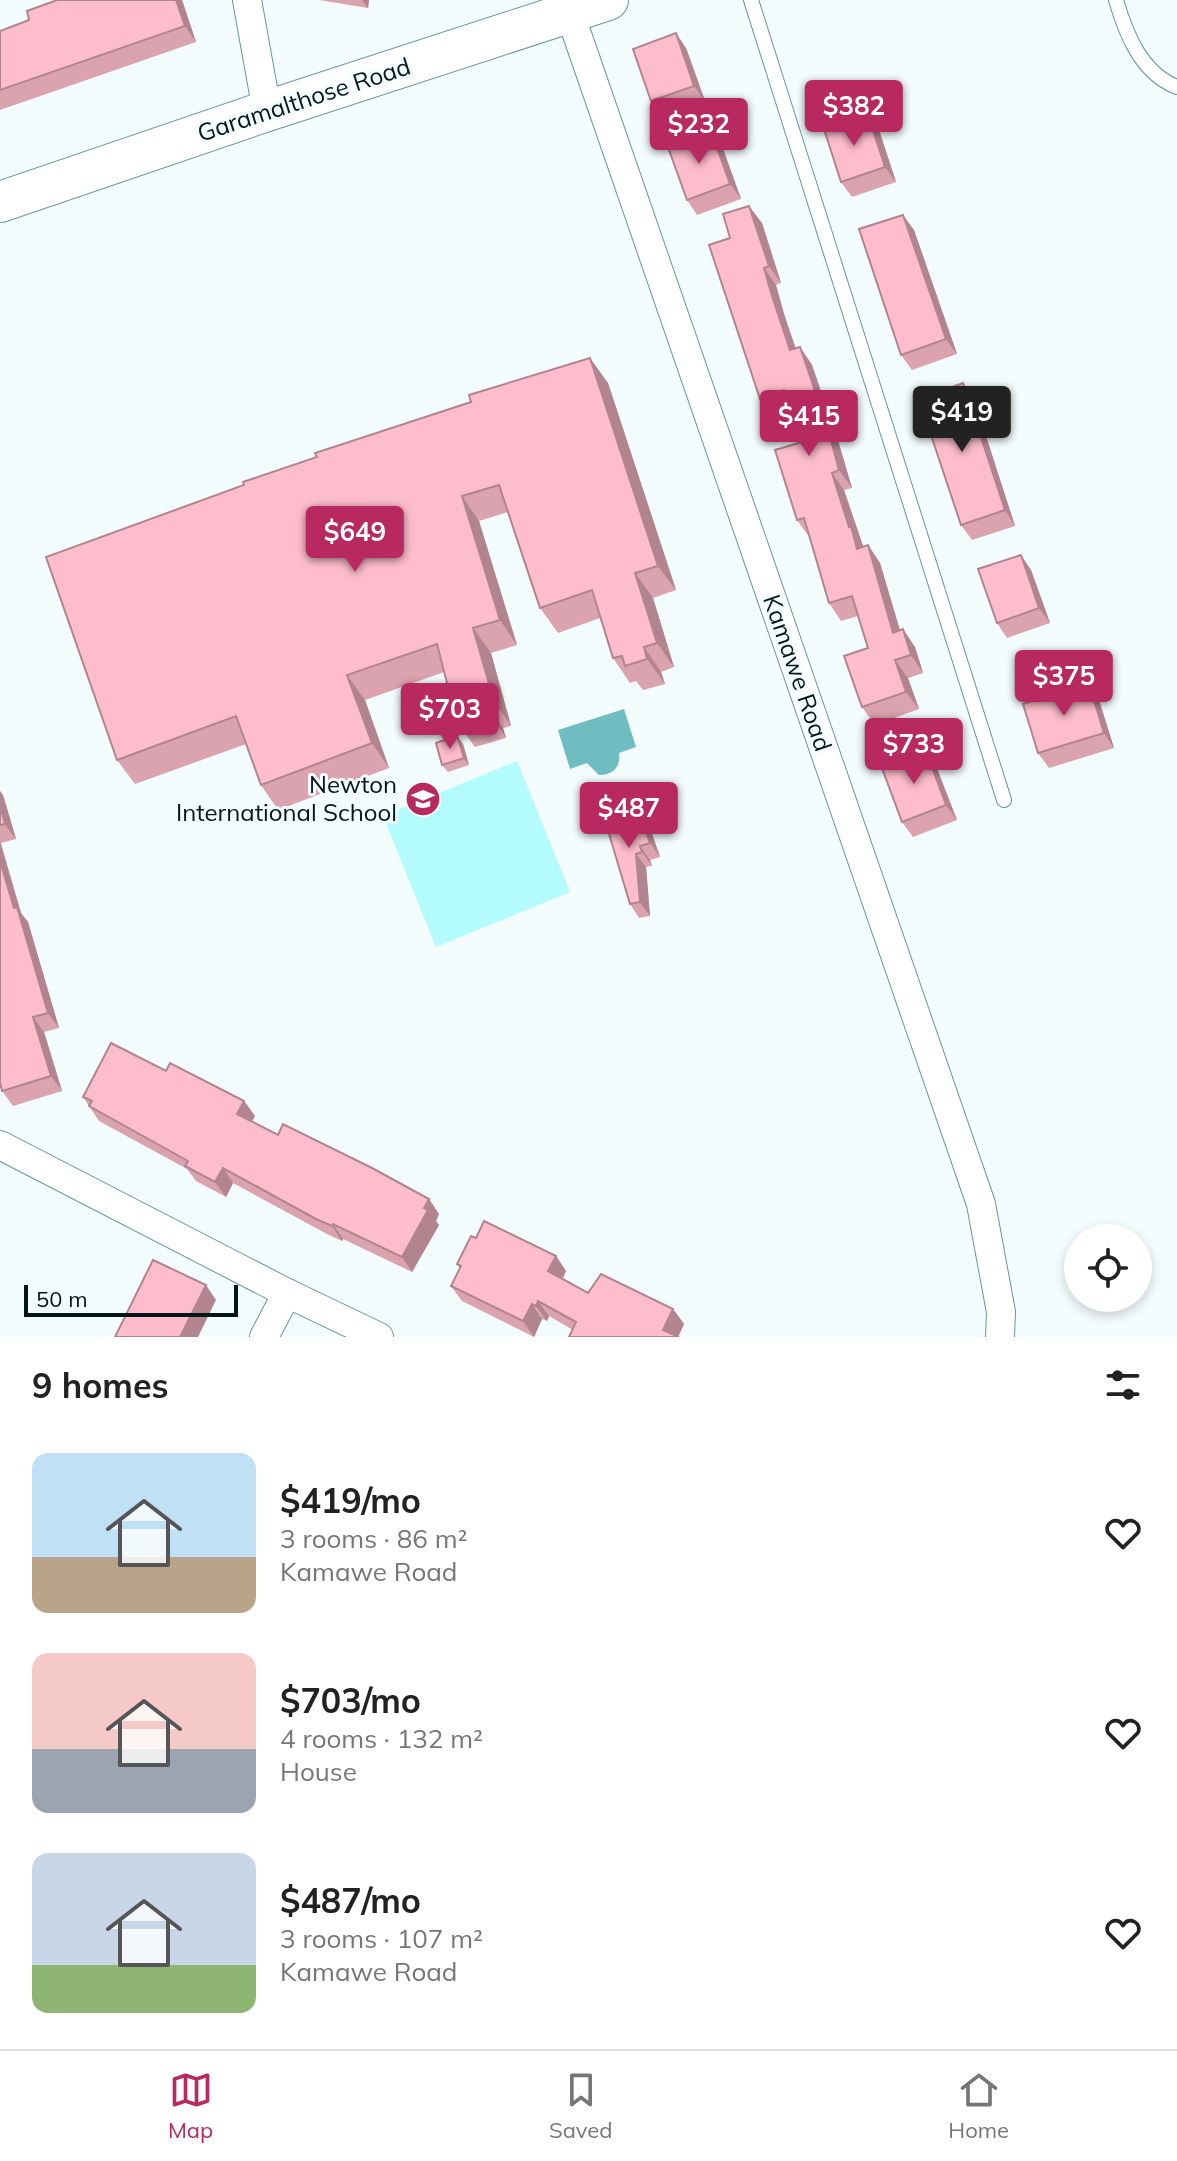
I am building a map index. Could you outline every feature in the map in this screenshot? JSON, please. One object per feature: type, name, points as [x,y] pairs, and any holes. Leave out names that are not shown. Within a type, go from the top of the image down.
[{"type":"street","points":[[247,0],[267,111]]},
{"type":"street","name":"Garamalthose Road","points":[[0,202],[608,0]]},
{"type":"street","name":"Kamawe Road","points":[[570,14],[981,1204],[1001,1312],[1000,1337]]},
{"type":"street","points":[[0,1145],[379,1337]]},
{"type":"street","points":[[264,1337],[287,1293]]},
{"type":"lane","points":[[751,0],[1004,800]]},
{"type":"lane","points":[[1116,0],[1128,40],[1162,81],[1177,87]]},
{"type":"shaded area","points":[[624,709],[636,747],[619,753],[617,766],[608,774],[599,775],[587,763],[570,769],[558,730]]},
{"type":"shaded area","points":[[517,761],[570,892],[436,947],[383,816]]},
{"type":"building","points":[[57,0],[176,0],[185,26],[0,90],[0,31],[29,20],[27,11]]},
{"type":"building","points":[[676,33],[694,86],[651,101],[633,49]]},
{"type":"building","points":[[868,115],[885,167],[841,182],[824,129]]},
{"type":"building","points":[[711,131],[730,184],[687,200],[668,147]]},
{"type":"building","points":[[749,206],[769,266],[764,268],[790,350],[800,347],[827,426],[839,470],[832,473],[849,527],[857,549],[868,545],[893,633],[903,629],[911,655],[895,660],[906,692],[862,707],[844,656],[868,648],[852,596],[829,603],[804,518],[797,520],[775,450],[802,442],[784,390],[760,399],[709,245],[730,238],[723,214]]},
{"type":"building","points":[[903,215],[946,339],[901,355],[859,229]]},
{"type":"building","points":[[590,358],[658,566],[635,573],[657,643],[644,647],[647,659],[625,666],[622,656],[613,658],[592,590],[540,608],[499,485],[462,496],[500,620],[473,628],[494,701],[486,703],[489,713],[457,722],[437,644],[347,675],[372,743],[261,785],[236,716],[117,760],[46,557],[317,457],[315,453],[471,402],[469,395]]},
{"type":"building","points":[[963,383],[1005,510],[961,525],[919,399]]},
{"type":"building","points":[[1021,555],[1039,608],[997,623],[978,569]]},
{"type":"building","points":[[1089,684],[1104,733],[1038,753],[1023,704]]},
{"type":"building","points":[[457,736],[464,758],[442,765],[436,743]]},
{"type":"building","points":[[926,751],[946,805],[902,822],[882,768]]},
{"type":"building","points":[[0,806],[5,824],[0,825]]},
{"type":"building","points":[[639,811],[650,843],[640,846],[642,852],[636,854],[640,902],[630,904],[607,827],[611,826],[609,820]]},
{"type":"building","points":[[0,861],[48,1013],[33,1017],[51,1076],[2,1091],[0,1083]]},
{"type":"building","points":[[111,1043],[166,1071],[170,1063],[244,1101],[237,1114],[278,1135],[283,1124],[429,1199],[424,1208],[428,1210],[402,1257],[316,1219],[223,1168],[215,1182],[185,1166],[188,1161],[89,1106],[92,1101],[83,1097]]},
{"type":"building","points":[[484,1221],[556,1256],[548,1271],[588,1293],[601,1274],[673,1309],[663,1330],[679,1337],[569,1337],[576,1322],[538,1301],[536,1306],[532,1304],[523,1321],[451,1286],[461,1266],[457,1264],[471,1236],[476,1238]]},
{"type":"building","points":[[153,1260],[206,1285],[180,1337],[115,1337]]},
{"type":"place","name":"Newton International School","points":[[423,799]]}]
